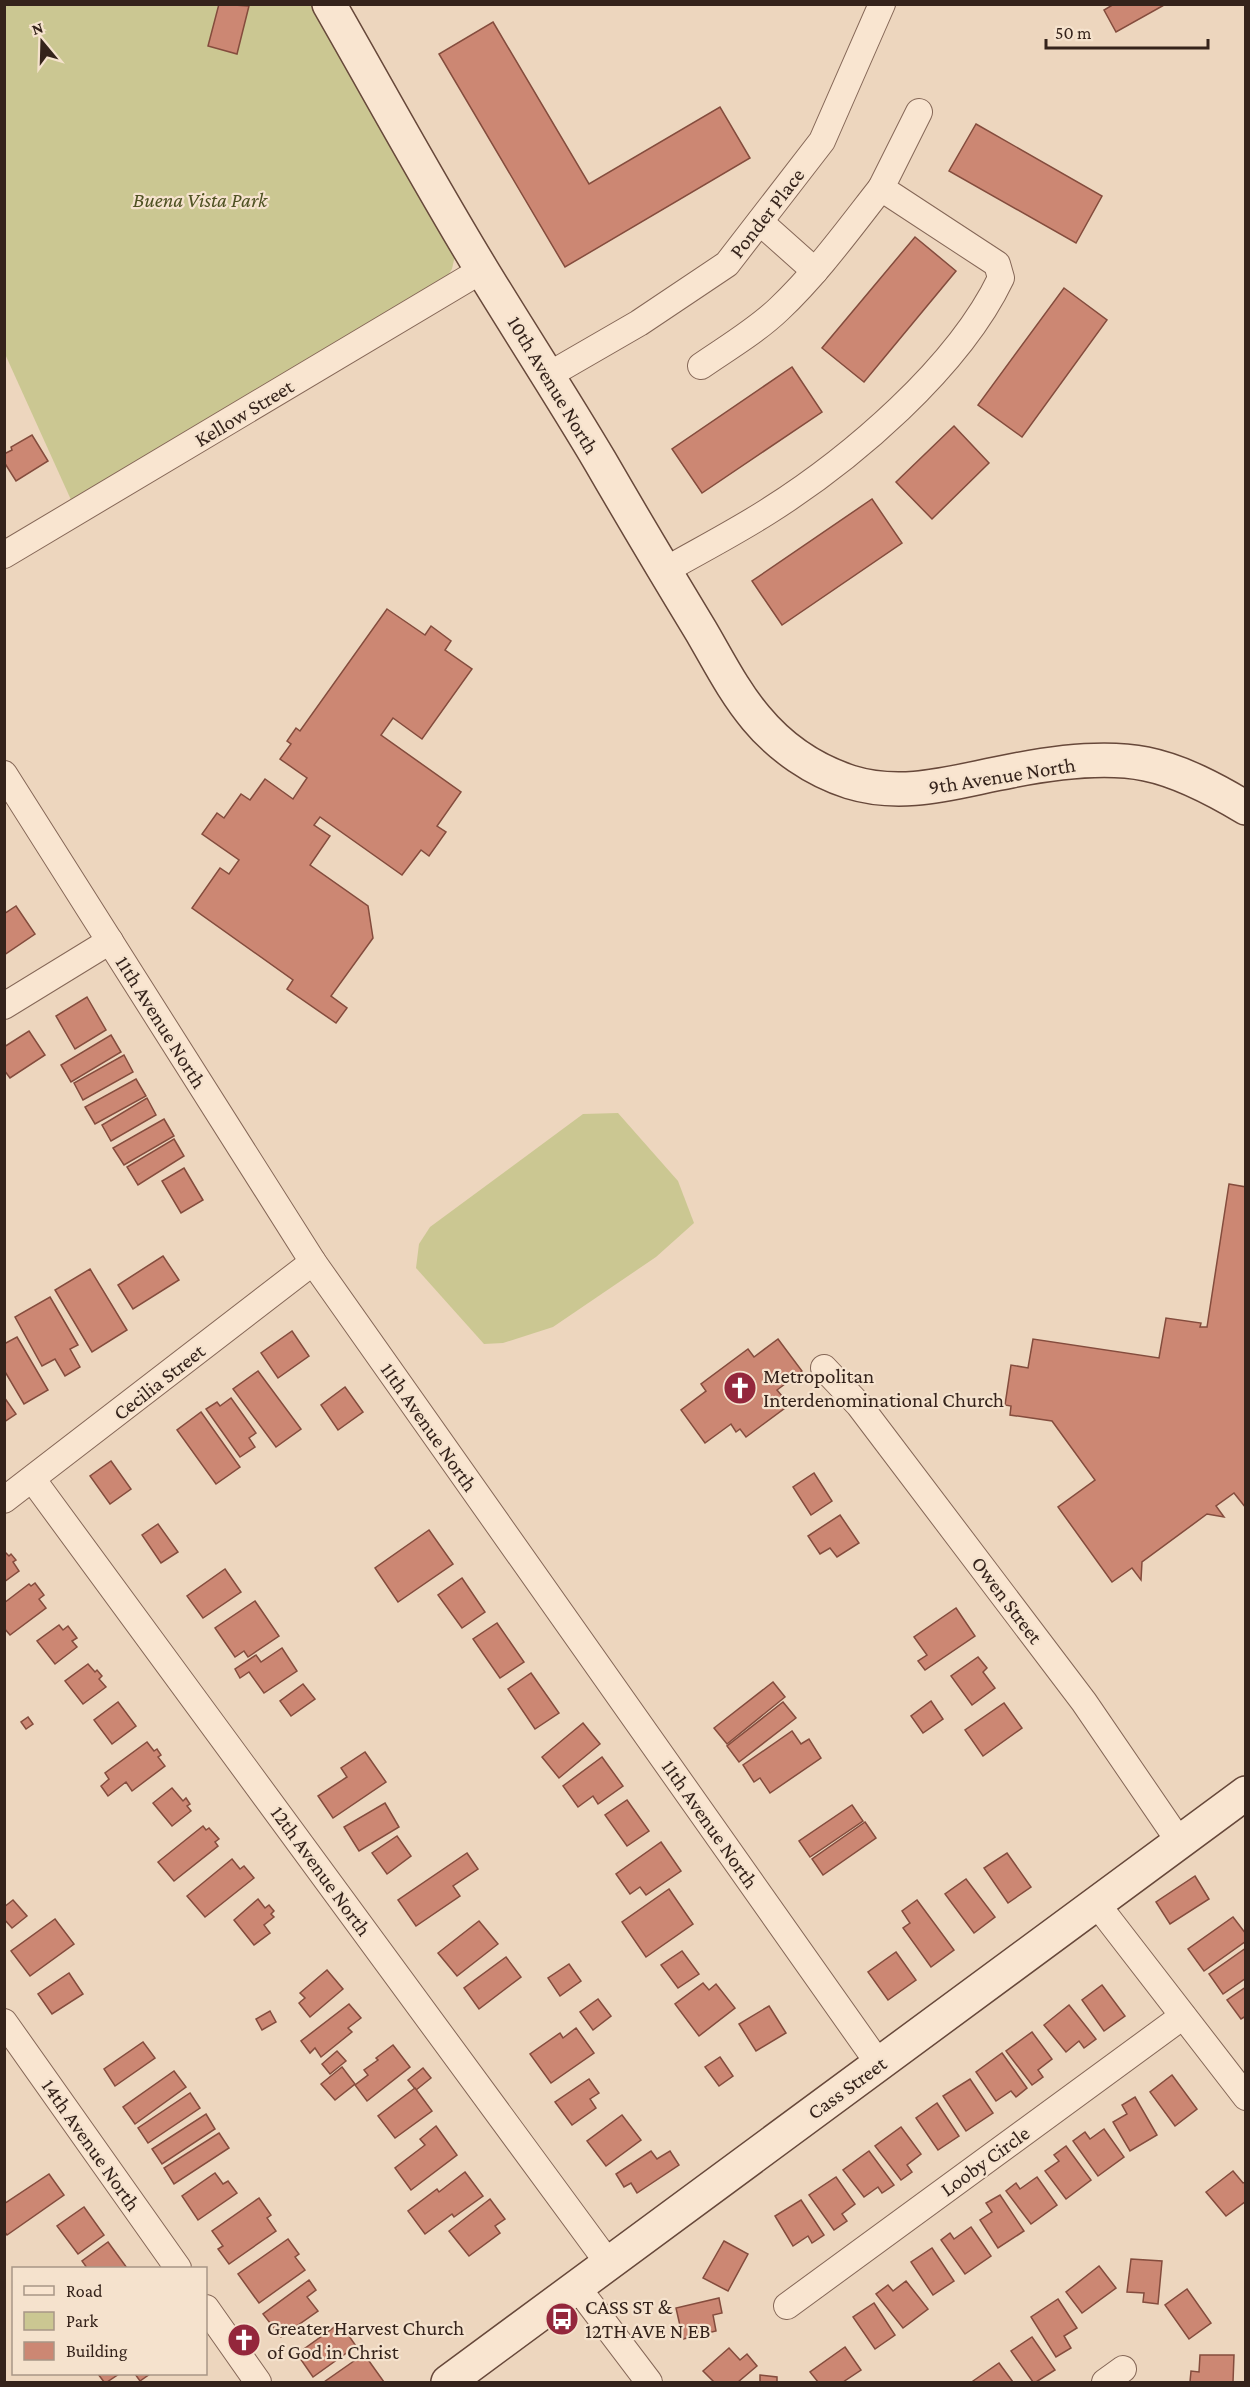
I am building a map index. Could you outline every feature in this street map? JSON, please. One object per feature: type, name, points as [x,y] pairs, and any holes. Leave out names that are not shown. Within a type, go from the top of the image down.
[{"type":"street","name":"10th Avenue North","points":[[328,4],[482,270],[549,375],[664,571],[755,716],[793,753]]},
{"type":"street","name":"Ponder Place","points":[[549,375],[639,323],[728,264],[822,141],[882,4]]},
{"type":"street","points":[[700,366],[742,339],[778,310],[815,271],[881,188],[920,112]]},
{"type":"street","points":[[664,571],[767,512],[833,464],[922,386],[953,353],[994,294],[1001,278],[997,264],[881,188]]},
{"type":"street","points":[[760,222],[815,271]]},
{"type":"street","name":"Kellow Street","points":[[4,555],[482,270]]},
{"type":"street","name":"9th Avenue North","points":[[793,753],[836,778],[862,786],[891,790],[949,785],[1011,771],[1061,764],[1107,762],[1146,764],[1222,794],[1245,808]]},
{"type":"street","name":"11th Avenue North","points":[[4,774],[312,1262],[879,2064]]},
{"type":"street","points":[[4,1006],[110,941]]},
{"type":"street","name":"Cecilia Street","points":[[4,1500],[33,1480],[312,1262]]},
{"type":"street","name":"Owen Street","points":[[824,1368],[859,1405],[1084,1702],[1179,1841]]},
{"type":"street","name":"12th Avenue North","points":[[33,1480],[609,2264]]},
{"type":"street","name":"Cass Street","points":[[448,2382],[1245,1793]]},
{"type":"street","points":[[1096,1903],[1245,2097]]},
{"type":"street","name":"Looby Circle","points":[[787,2306],[1183,2016]]},
{"type":"street","name":"14th Avenue North","points":[[4,2022],[177,2267]]},
{"type":"street","points":[[577,2287],[649,2382]]},
{"type":"street","points":[[207,2309],[258,2382]]},
{"type":"green space","name":"Buena Vista Park","points":[[5,5],[317,5],[456,251],[452,269],[446,278],[72,502],[5,354]]},
{"type":"green space","points":[[618,1113],[678,1181],[694,1223],[656,1257],[553,1327],[503,1343],[484,1344],[416,1268],[419,1244],[430,1227],[583,1114]]},
{"type":"building","points":[[219,4],[249,6],[237,54],[208,46]]},
{"type":"building","points":[[1114,4],[1166,4],[1116,32],[1104,10]]},
{"type":"building","points":[[493,22],[589,184],[720,107],[750,158],[565,267],[439,54]]},
{"type":"building","points":[[976,124],[1102,196],[1076,243],[949,171]]},
{"type":"building","points":[[915,237],[956,271],[864,382],[822,348]]},
{"type":"building","points":[[1064,288],[1107,320],[1022,437],[978,405]]},
{"type":"building","points":[[792,367],[822,412],[702,493],[672,449]]},
{"type":"building","points":[[954,426],[989,463],[932,519],[896,482]]},
{"type":"building","points":[[32,435],[48,461],[16,481],[4,462],[4,454],[12,450],[11,447]]},
{"type":"building","points":[[872,499],[902,543],[782,625],[752,581]]},
{"type":"building","points":[[387,609],[425,635],[431,626],[451,641],[445,650],[472,669],[422,739],[393,718],[381,735],[461,792],[437,826],[446,832],[429,856],[421,850],[402,875],[320,817],[314,825],[330,836],[310,865],[368,906],[373,938],[331,996],[347,1008],[336,1023],[287,989],[293,980],[192,908],[220,868],[229,874],[239,860],[202,834],[217,813],[224,818],[241,794],[250,800],[265,779],[293,799],[307,778],[280,759],[291,744],[287,741],[296,728],[300,731]]},
{"type":"building","points":[[16,906],[35,934],[4,955],[4,914]]},
{"type":"building","points":[[87,997],[106,1030],[75,1049],[56,1016]]},
{"type":"building","points":[[29,1031],[45,1055],[10,1078],[4,1070],[4,1047]]},
{"type":"building","points":[[111,1035],[121,1052],[71,1082],[61,1065]]},
{"type":"building","points":[[124,1055],[133,1072],[83,1100],[74,1083]]},
{"type":"building","points":[[136,1079],[146,1096],[95,1124],[85,1107]]},
{"type":"building","points":[[147,1098],[156,1115],[111,1141],[102,1125]]},
{"type":"building","points":[[164,1119],[174,1136],[124,1165],[113,1148]]},
{"type":"building","points":[[174,1139],[184,1156],[138,1185],[127,1167]]},
{"type":"building","points":[[184,1168],[203,1200],[181,1213],[162,1181]]},
{"type":"building","points":[[1229,1184],[1246,1187],[1246,1508],[1234,1493],[1216,1506],[1224,1517],[1207,1514],[1142,1562],[1141,1580],[1132,1568],[1112,1582],[1058,1507],[1095,1480],[1052,1421],[1010,1415],[1011,1406],[1005,1405],[1011,1365],[1028,1368],[1033,1339],[1159,1358],[1166,1318],[1201,1323],[1200,1327],[1207,1327]]},
{"type":"building","points":[[163,1256],[179,1280],[133,1309],[118,1285]]},
{"type":"building","points":[[90,1269],[127,1330],[92,1352],[55,1290]]},
{"type":"building","points":[[50,1297],[78,1345],[70,1349],[80,1367],[65,1376],[55,1359],[42,1366],[15,1317]]},
{"type":"building","points":[[292,1331],[309,1356],[278,1378],[261,1353]]},
{"type":"building","points":[[17,1337],[48,1390],[24,1404],[4,1370],[4,1344]]},
{"type":"building","points":[[778,1339],[802,1371],[777,1390],[782,1396],[779,1400],[785,1408],[746,1437],[740,1429],[736,1432],[731,1424],[705,1443],[681,1410],[706,1391],[701,1384],[748,1349],[754,1357]]},
{"type":"building","points":[[258,1371],[301,1429],[276,1447],[233,1389]]},
{"type":"building","points":[[345,1387],[363,1412],[338,1430],[321,1405]]},
{"type":"building","points":[[4,1397],[16,1414],[4,1422]]},
{"type":"building","points":[[231,1398],[256,1433],[249,1438],[255,1447],[240,1457],[206,1409],[217,1402],[220,1406]]},
{"type":"building","points":[[201,1412],[240,1467],[216,1484],[177,1430]]},
{"type":"building","points":[[111,1461],[131,1489],[110,1504],[90,1476]]},
{"type":"building","points":[[814,1473],[832,1501],[811,1515],[793,1487]]},
{"type":"building","points":[[840,1515],[859,1543],[837,1557],[830,1548],[820,1554],[808,1536]]},
{"type":"building","points":[[158,1524],[178,1552],[161,1563],[142,1535]]},
{"type":"building","points":[[429,1530],[453,1564],[398,1602],[375,1568]]},
{"type":"building","points":[[4,1551],[16,1560],[13,1562],[19,1571],[4,1582]]},
{"type":"building","points":[[225,1569],[241,1592],[203,1618],[187,1596]]},
{"type":"building","points":[[462,1578],[485,1612],[462,1628],[438,1595]]},
{"type":"building","points":[[35,1583],[44,1595],[39,1599],[46,1608],[10,1635],[4,1628],[4,1603],[29,1584],[31,1586]]},
{"type":"building","points":[[255,1601],[279,1636],[248,1657],[244,1651],[235,1657],[215,1628]]},
{"type":"building","points":[[956,1608],[975,1636],[925,1670],[918,1661],[927,1655],[914,1637]]},
{"type":"building","points":[[497,1623],[524,1662],[500,1678],[473,1639]]},
{"type":"building","points":[[59,1625],[63,1630],[68,1626],[77,1638],[72,1641],[77,1647],[55,1664],[37,1641]]},
{"type":"building","points":[[282,1648],[297,1671],[264,1693],[249,1672],[240,1678],[235,1669],[256,1655],[261,1662]]},
{"type":"building","points":[[978,1657],[987,1668],[983,1672],[995,1688],[972,1705],[951,1676]]},
{"type":"building","points":[[88,1664],[102,1676],[99,1679],[106,1687],[83,1704],[65,1681]]},
{"type":"building","points":[[531,1673],[559,1713],[535,1729],[508,1689]]},
{"type":"building","points":[[773,1682],[785,1697],[727,1744],[714,1728]]},
{"type":"building","points":[[303,1684],[315,1699],[291,1716],[280,1701]]},
{"type":"building","points":[[931,1701],[943,1719],[923,1733],[911,1716]]},
{"type":"building","points":[[118,1702],[136,1726],[112,1744],[94,1720]]},
{"type":"building","points":[[783,1702],[796,1718],[739,1762],[727,1746]]},
{"type":"building","points":[[1004,1703],[1022,1728],[983,1756],[965,1730]]},
{"type":"building","points":[[28,1717],[33,1724],[26,1729],[21,1722]]},
{"type":"building","points":[[583,1723],[600,1744],[559,1778],[542,1757]]},
{"type":"building","points":[[792,1731],[801,1744],[809,1739],[821,1758],[770,1793],[760,1778],[754,1782],[743,1765]]},
{"type":"building","points":[[147,1742],[154,1751],[157,1749],[161,1755],[158,1757],[165,1766],[132,1791],[126,1782],[108,1796],[101,1786],[109,1779],[105,1773]]},
{"type":"building","points":[[365,1752],[386,1782],[333,1818],[318,1796],[347,1777],[341,1768]]},
{"type":"building","points":[[602,1757],[623,1786],[598,1804],[593,1796],[578,1807],[563,1786]]},
{"type":"building","points":[[172,1788],[183,1801],[186,1798],[190,1804],[187,1806],[191,1811],[172,1826],[153,1803]]},
{"type":"building","points":[[627,1800],[649,1831],[627,1846],[605,1815]]},
{"type":"building","points":[[385,1803],[399,1827],[359,1851],[344,1827]]},
{"type":"building","points":[[852,1805],[863,1821],[810,1857],[799,1841]]},
{"type":"building","points":[[865,1822],[876,1838],[823,1875],[812,1859]]},
{"type":"building","points":[[203,1826],[206,1830],[209,1828],[219,1839],[215,1842],[218,1846],[174,1881],[158,1862]]},
{"type":"building","points":[[397,1836],[411,1856],[387,1874],[372,1853]]},
{"type":"building","points":[[661,1842],[681,1871],[646,1895],[640,1887],[630,1894],[616,1874]]},
{"type":"building","points":[[467,1853],[478,1869],[453,1886],[460,1896],[416,1926],[398,1900]]},
{"type":"building","points":[[1007,1853],[1031,1887],[1008,1903],[984,1868]]},
{"type":"building","points":[[232,1859],[240,1869],[244,1866],[254,1878],[205,1917],[187,1896]]},
{"type":"building","points":[[1195,1876],[1209,1899],[1170,1924],[1156,1902]]},
{"type":"building","points":[[966,1879],[995,1917],[974,1933],[945,1894]]},
{"type":"building","points":[[669,1889],[693,1924],[646,1957],[622,1922]]},
{"type":"building","points":[[258,1899],[265,1908],[269,1905],[274,1911],[271,1914],[274,1917],[264,1925],[270,1933],[254,1945],[234,1920]]},
{"type":"building","points":[[13,1900],[27,1916],[12,1928],[4,1919],[4,1907]]},
{"type":"building","points":[[917,1900],[954,1950],[931,1967],[903,1928],[910,1923],[902,1911]]},
{"type":"building","points":[[1233,1917],[1246,1934],[1246,1941],[1204,1971],[1188,1949]]},
{"type":"building","points":[[55,1919],[74,1944],[30,1976],[11,1951]]},
{"type":"building","points":[[479,1921],[498,1944],[457,1976],[438,1953]]},
{"type":"building","points":[[1246,1948],[1246,1978],[1223,1994],[1209,1974]]},
{"type":"building","points":[[682,1951],[699,1974],[678,1988],[661,1965]]},
{"type":"building","points":[[896,1952],[916,1980],[888,2000],[868,1972]]},
{"type":"building","points":[[506,1957],[521,1977],[479,2009],[464,1988]]},
{"type":"building","points":[[569,1964],[581,1981],[560,1996],[548,1978]]},
{"type":"building","points":[[327,1970],[343,1989],[310,2017],[299,2003],[305,1998],[300,1993]]},
{"type":"building","points":[[69,1973],[83,1994],[52,2014],[38,1994]]},
{"type":"building","points":[[703,1983],[709,1990],[716,1984],[735,2008],[699,2036],[675,2004]]},
{"type":"building","points":[[1102,1985],[1125,2016],[1104,2031],[1082,2000]]},
{"type":"building","points":[[1246,1987],[1246,2016],[1241,2019],[1227,2000]]},
{"type":"building","points":[[598,1999],[611,2016],[593,2030],[580,2012]]},
{"type":"building","points":[[349,2004],[361,2018],[348,2028],[352,2032],[321,2057],[315,2048],[310,2053],[301,2041]]},
{"type":"building","points":[[1069,2005],[1096,2039],[1084,2048],[1079,2041],[1066,2052],[1044,2025]]},
{"type":"building","points":[[769,2006],[786,2033],[756,2051],[739,2024]]},
{"type":"building","points":[[270,2011],[276,2022],[262,2030],[256,2019]]},
{"type":"building","points":[[576,2028],[594,2053],[551,2083],[530,2054],[560,2033],[563,2038]]},
{"type":"building","points":[[1032,2032],[1052,2059],[1038,2070],[1043,2077],[1032,2085],[1006,2051]]},
{"type":"building","points":[[143,2042],[155,2058],[115,2086],[104,2069]]},
{"type":"building","points":[[393,2045],[410,2067],[367,2101],[355,2085],[368,2075],[364,2070]]},
{"type":"building","points":[[337,2051],[346,2061],[330,2074],[322,2064]]},
{"type":"building","points":[[1002,2053],[1027,2088],[1016,2097],[1011,2091],[996,2101],[976,2072]]},
{"type":"building","points":[[720,2057],[733,2076],[719,2086],[705,2067]]},
{"type":"building","points":[[342,2067],[355,2084],[335,2100],[321,2084]]},
{"type":"building","points":[[423,2068],[431,2078],[416,2090],[408,2080]]},
{"type":"building","points":[[174,2071],[186,2087],[135,2124],[123,2107]]},
{"type":"building","points":[[1172,2075],[1197,2109],[1175,2126],[1150,2092]]},
{"type":"building","points":[[589,2079],[599,2093],[590,2099],[596,2108],[572,2125],[555,2102]]},
{"type":"building","points":[[970,2079],[993,2113],[966,2131],[943,2096]]},
{"type":"building","points":[[415,2088],[432,2111],[395,2138],[378,2116]]},
{"type":"building","points":[[190,2093],[200,2108],[148,2143],[138,2128]]},
{"type":"building","points":[[1135,2097],[1157,2135],[1130,2151],[1113,2122],[1127,2114],[1122,2105]]},
{"type":"building","points":[[937,2103],[959,2136],[938,2150],[916,2118]]},
{"type":"building","points":[[206,2114],[215,2129],[162,2164],[152,2149]]},
{"type":"building","points":[[622,2115],[641,2140],[606,2166],[587,2141]]},
{"type":"building","points":[[436,2126],[457,2155],[411,2190],[395,2168],[425,2145],[420,2139]]},
{"type":"building","points":[[901,2127],[921,2154],[907,2165],[912,2172],[901,2180],[875,2146]]},
{"type":"building","points":[[1104,2129],[1124,2157],[1098,2176],[1073,2141],[1085,2132],[1090,2139]]},
{"type":"building","points":[[219,2133],[229,2148],[174,2184],[164,2168]]},
{"type":"building","points":[[1066,2146],[1091,2180],[1066,2199],[1045,2171],[1059,2161],[1054,2155]]},
{"type":"building","points":[[651,2151],[657,2159],[670,2151],[679,2165],[637,2193],[631,2183],[624,2187],[616,2174]]},
{"type":"building","points":[[869,2151],[894,2185],[882,2193],[878,2187],[864,2197],[843,2170]]},
{"type":"building","points":[[1233,2171],[1243,2183],[1246,2182],[1246,2201],[1226,2216],[1206,2192]]},
{"type":"building","points":[[465,2172],[483,2196],[454,2217],[452,2214],[425,2234],[408,2211],[437,2189],[439,2192]]},
{"type":"building","points":[[215,2173],[223,2184],[228,2181],[237,2193],[198,2220],[182,2196]]},
{"type":"building","points":[[49,2174],[64,2195],[7,2235],[4,2231],[4,2204]]},
{"type":"building","points":[[836,2177],[855,2204],[842,2214],[847,2221],[834,2230],[809,2195]]},
{"type":"building","points":[[1037,2177],[1057,2205],[1031,2224],[1006,2191],[1016,2183],[1020,2189]]},
{"type":"building","points":[[1000,2195],[1024,2231],[998,2248],[980,2220],[992,2212],[986,2203]]},
{"type":"building","points":[[259,2198],[271,2215],[267,2218],[276,2231],[229,2264],[218,2249],[223,2246],[212,2231]]},
{"type":"building","points":[[490,2199],[505,2219],[495,2226],[500,2233],[469,2256],[449,2231]]},
{"type":"building","points":[[801,2200],[824,2235],[812,2243],[808,2236],[793,2246],[775,2216]]},
{"type":"building","points":[[84,2207],[104,2235],[78,2254],[57,2226]]},
{"type":"building","points":[[971,2227],[991,2256],[965,2274],[941,2240],[950,2233],[954,2239]]},
{"type":"building","points":[[288,2239],[299,2254],[295,2257],[305,2270],[259,2303],[238,2274]]},
{"type":"building","points":[[724,2241],[748,2254],[728,2291],[703,2278]]},
{"type":"building","points":[[108,2242],[126,2267],[86,2267],[82,2261]]},
{"type":"building","points":[[932,2248],[954,2281],[933,2295],[911,2262]]},
{"type":"building","points":[[1131,2259],[1162,2261],[1158,2304],[1143,2302],[1144,2293],[1127,2292]]},
{"type":"building","points":[[1099,2266],[1116,2288],[1082,2313],[1066,2292]]},
{"type":"building","points":[[309,2280],[316,2290],[307,2297],[318,2311],[281,2337],[263,2314]]},
{"type":"building","points":[[906,2281],[928,2309],[903,2328],[876,2294],[888,2285],[893,2291]]},
{"type":"building","points":[[1187,2289],[1211,2323],[1189,2339],[1165,2305]]},
{"type":"building","points":[[719,2298],[722,2313],[713,2315],[716,2331],[683,2339],[676,2308]]},
{"type":"building","points":[[1058,2299],[1077,2328],[1064,2336],[1071,2348],[1056,2357],[1031,2317]]},
{"type":"building","points":[[874,2303],[895,2335],[875,2349],[853,2317]]},
{"type":"building","points":[[340,2323],[356,2346],[313,2377],[297,2354]]},
{"type":"building","points":[[1032,2337],[1055,2370],[1036,2382],[1033,2382],[1011,2351]]},
{"type":"building","points":[[845,2347],[861,2370],[843,2382],[818,2382],[810,2372]]},
{"type":"building","points":[[729,2348],[740,2360],[747,2354],[757,2366],[738,2382],[714,2382],[703,2371]]},
{"type":"building","points":[[364,2354],[384,2382],[324,2382]]},
{"type":"building","points":[[1200,2355],[1234,2355],[1233,2382],[1190,2382],[1191,2371],[1199,2372]]},
{"type":"building","points":[[999,2363],[1013,2382],[973,2381]]},
{"type":"building","points":[[99,2375],[118,2375],[107,2382],[104,2382]]},
{"type":"building","points":[[136,2375],[149,2375],[140,2381]]},
{"type":"building","points":[[760,2375],[777,2377],[777,2382],[760,2382]]},
{"type":"place","name":"Metropolitan Interdenominational Church","points":[[740,1388]]},
{"type":"place","name":"CASS ST & 12TH AVE N EB","points":[[562,2319]]},
{"type":"place","name":"Greater Harvest Church of God in Christ","points":[[244,2340]]}]
